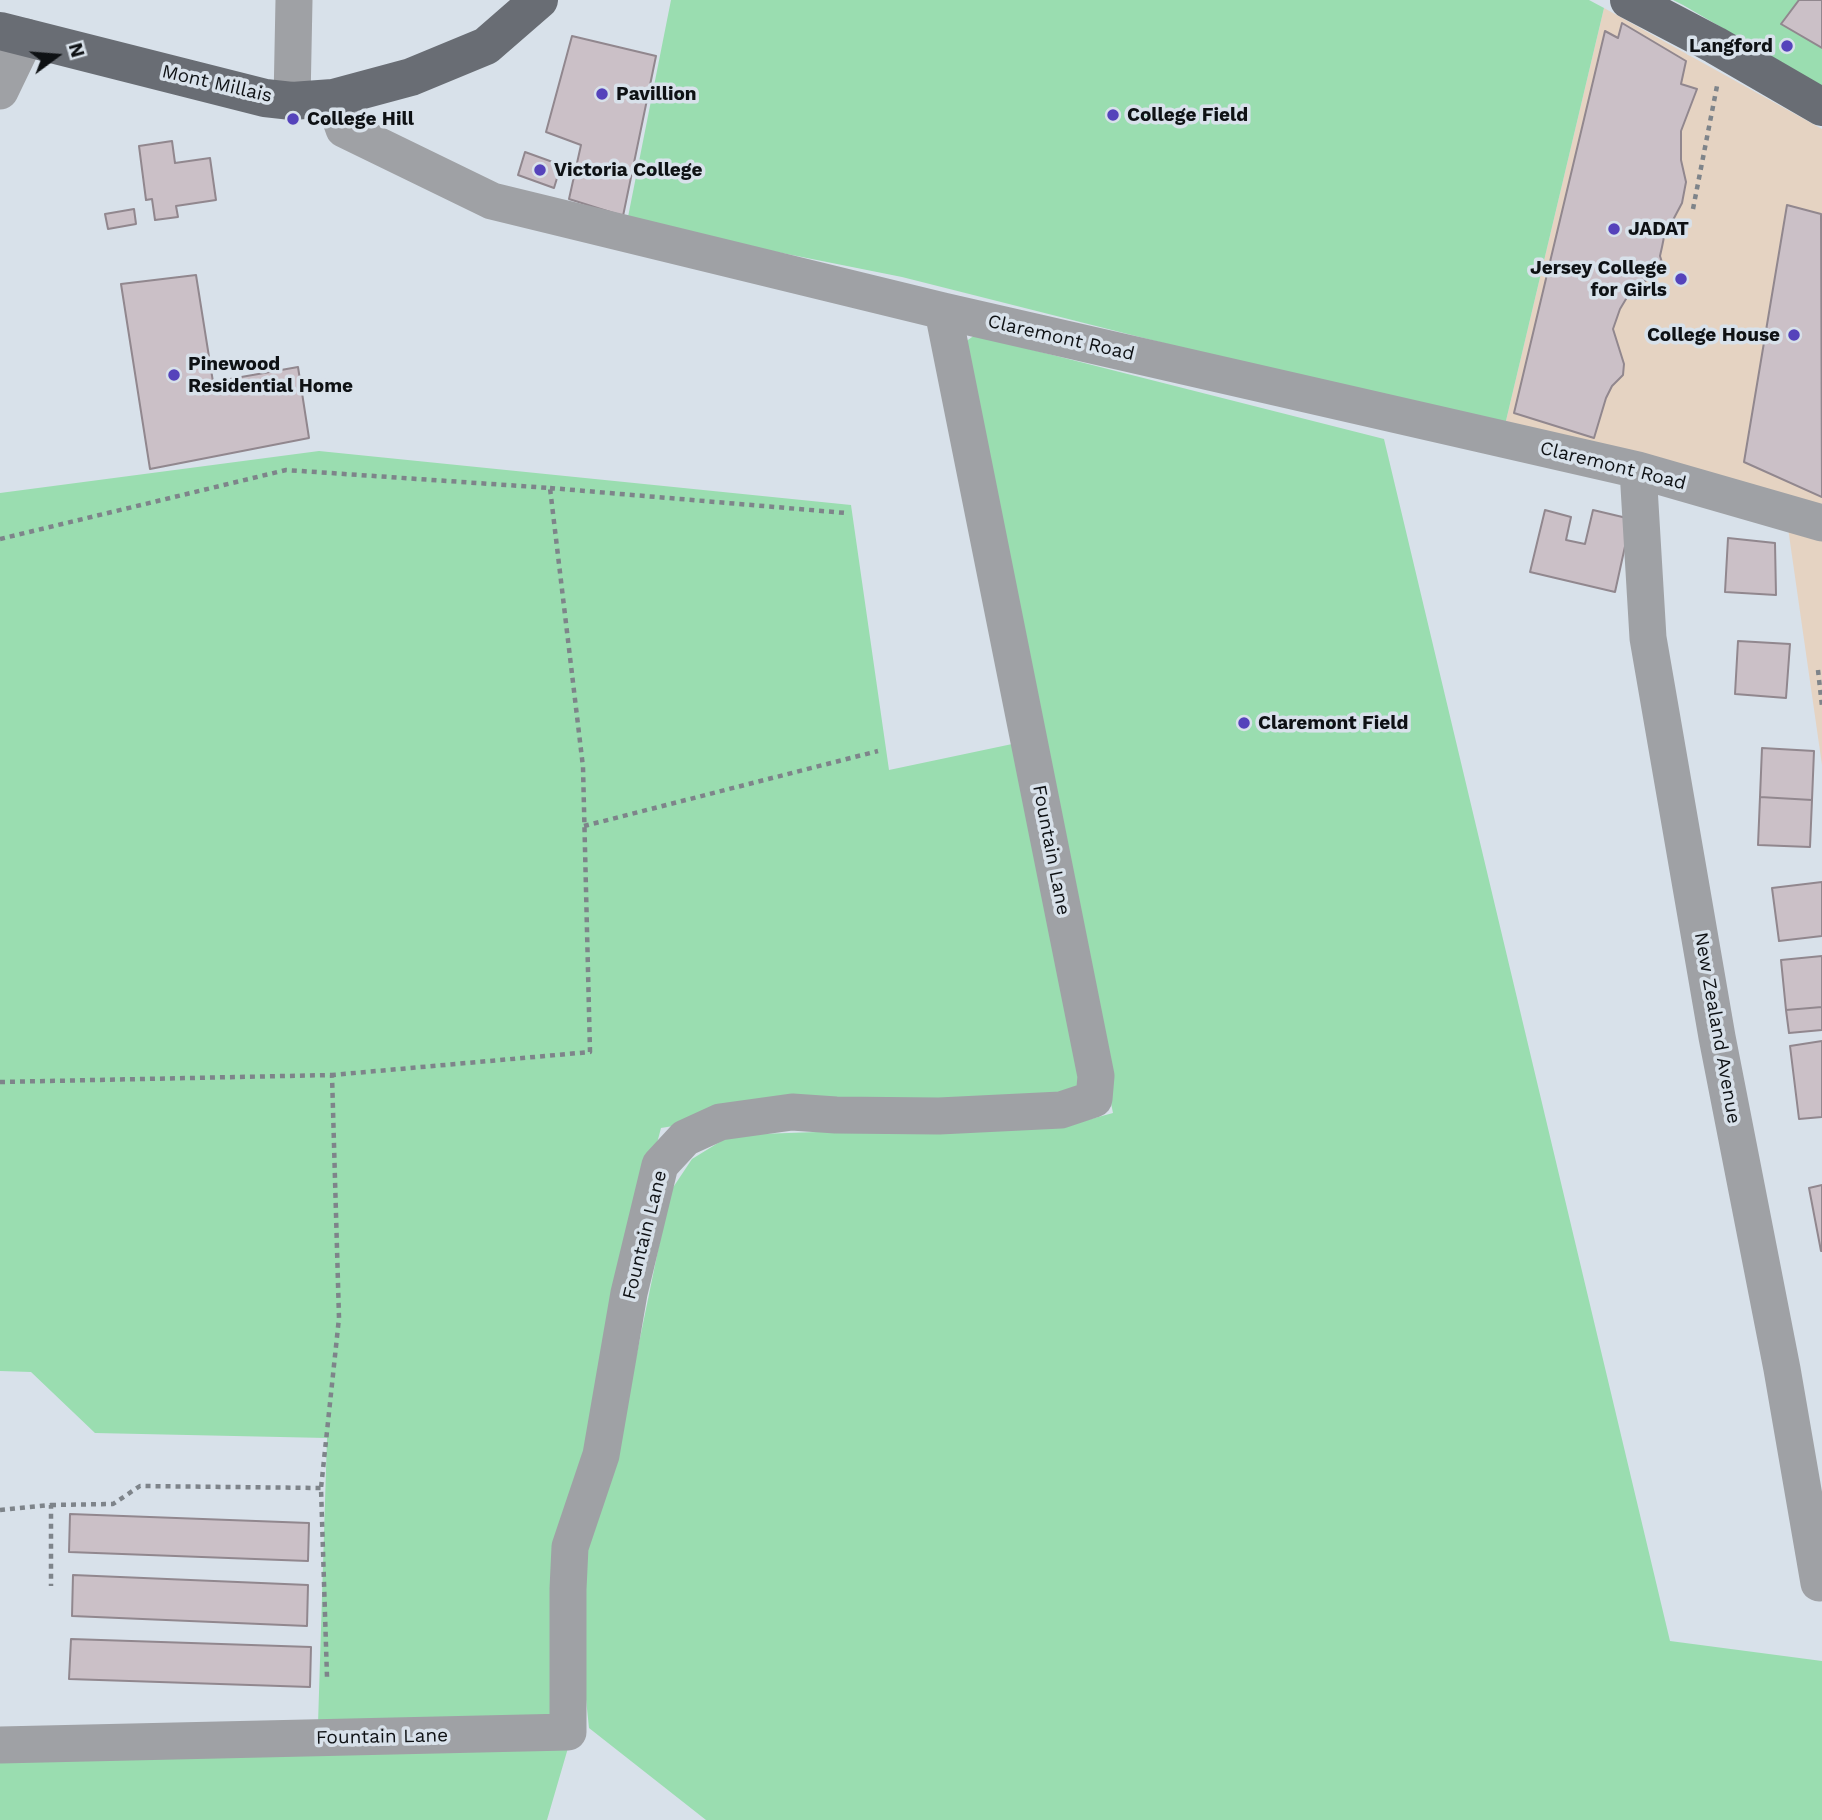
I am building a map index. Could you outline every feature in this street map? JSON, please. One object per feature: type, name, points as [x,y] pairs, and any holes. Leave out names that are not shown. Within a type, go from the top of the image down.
[{"type":"main road","name":"Mont Millais","points":[[13,34],[265,98],[292,101],[333,98],[411,77],[486,46],[539,0]]},
{"type":"main road","points":[[1629,0],[1822,107]]},
{"type":"street","points":[[292,101],[294,0]]},
{"type":"street","points":[[0,91],[13,34]]},
{"type":"street","name":"Claremont Road","points":[[333,98],[344,129],[492,201],[943,311],[1638,470],[1822,523]]},
{"type":"street","name":"Fountain Lane","points":[[0,1745],[568,1732],[570,1547],[601,1455],[629,1293],[660,1165],[685,1138],[720,1122],[792,1112],[939,1116],[1061,1110],[1094,1099],[1096,1076],[943,311]]},
{"type":"street","name":"New Zealand Avenue","points":[[1638,470],[1648,638],[1717,1037],[1782,1369],[1819,1583]]},
{"type":"path","points":[[1693,209],[1718,81]]},
{"type":"path","points":[[0,539],[286,470],[550,488],[846,513]]},
{"type":"path","points":[[0,1082],[332,1075],[590,1052],[583,767],[550,488]]},
{"type":"path","points":[[1818,670],[1822,706]]},
{"type":"path","points":[[584,826],[878,751]]},
{"type":"path","points":[[327,1677],[321,1488],[339,1318],[332,1075]]},
{"type":"path","points":[[0,1510],[51,1505],[113,1504],[140,1486],[321,1488]]},
{"type":"path","points":[[51,1505],[51,1586]]},
{"type":"shaded area","name":"Jersey College for Girls","points":[[1604,8],[1822,129],[1822,505],[1504,429]]},
{"type":"shaded area","points":[[1787,521],[1822,534],[1822,765]]},
{"type":"green space","name":"College Field","points":[[671,0],[1589,0],[1604,8],[1504,429],[902,277],[627,222]]},
{"type":"green space","name":"Langford","points":[[1673,0],[1822,0],[1822,86],[1683,5]]},
{"type":"green space","points":[[979,332],[1029,349],[1384,439],[1670,1641],[1822,1661],[1822,1820],[706,1820],[589,1728],[581,1651],[580,1574],[623,1421],[670,1192],[692,1159],[731,1135],[1076,1123],[1113,1113],[961,345]]},
{"type":"green space","points":[[319,451],[851,505],[889,770],[1017,743],[1084,1091],[1071,1100],[813,1103],[661,1128],[614,1307],[560,1725],[318,1724],[327,1438],[95,1433],[31,1372],[0,1371],[0,493]]},
{"type":"green space","points":[[568,1748],[547,1820],[0,1820],[0,1759]]},
{"type":"building","points":[[1799,0],[1822,0],[1822,48],[1781,24]]},
{"type":"building","name":"JADAT","points":[[1622,23],[1686,61],[1681,84],[1697,89],[1681,131],[1681,160],[1686,182],[1682,203],[1664,237],[1660,256],[1665,272],[1638,284],[1620,309],[1613,329],[1624,364],[1623,375],[1612,386],[1606,398],[1594,438],[1514,413],[1605,31],[1618,38]]},
{"type":"building","name":"Pavillion","points":[[572,36],[656,56],[623,216],[569,199],[581,145],[546,132]]},
{"type":"building","points":[[172,141],[175,163],[210,158],[216,200],[176,206],[178,217],[155,220],[152,199],[146,200],[139,146]]},
{"type":"building","name":"Victoria College","points":[[525,152],[561,165],[554,188],[518,175]]},
{"type":"building","name":"College House","points":[[1787,205],[1821,214],[1822,497],[1744,462]]},
{"type":"building","points":[[134,209],[136,224],[108,229],[105,214]]},
{"type":"building","name":"Pinewood Residential Home","points":[[196,275],[213,382],[298,367],[309,438],[150,469],[121,284]]},
{"type":"building","points":[[1545,510],[1571,517],[1566,540],[1585,544],[1593,510],[1631,519],[1615,592],[1530,572]]},
{"type":"building","points":[[1728,538],[1775,543],[1776,595],[1725,592]]},
{"type":"building","points":[[1738,641],[1790,644],[1786,698],[1735,694]]},
{"type":"building","points":[[1762,748],[1814,751],[1812,800],[1760,797]]},
{"type":"building","points":[[1760,797],[1812,800],[1810,847],[1758,845]]},
{"type":"building","points":[[1822,882],[1822,936],[1779,941],[1772,888]]},
{"type":"building","points":[[1822,956],[1822,1007],[1786,1010],[1781,960]]},
{"type":"building","points":[[1822,1007],[1822,1030],[1789,1033],[1786,1010]]},
{"type":"building","points":[[1822,1041],[1822,1117],[1799,1119],[1790,1046]]},
{"type":"building","points":[[1822,1185],[1822,1251],[1821,1251],[1809,1188]]},
{"type":"building","points":[[70,1514],[309,1523],[308,1561],[69,1552]]},
{"type":"building","points":[[73,1575],[308,1585],[307,1626],[72,1616]]},
{"type":"building","points":[[71,1639],[311,1647],[310,1687],[69,1679]]},
{"type":"place","name":"Langford","points":[[1787,46]]},
{"type":"place","name":"Pavillion","points":[[602,94]]},
{"type":"place","name":"College Field","points":[[1113,115]]},
{"type":"place","name":"College Hill","points":[[293,119]]},
{"type":"place","name":"Victoria College","points":[[540,170]]},
{"type":"place","name":"JADAT","points":[[1614,229]]},
{"type":"place","name":"Jersey College for Girls","points":[[1681,279]]},
{"type":"place","name":"College House","points":[[1794,335]]},
{"type":"place","name":"Pinewood Residential Home","points":[[174,375]]},
{"type":"place","name":"Claremont Field","points":[[1244,723]]}]
